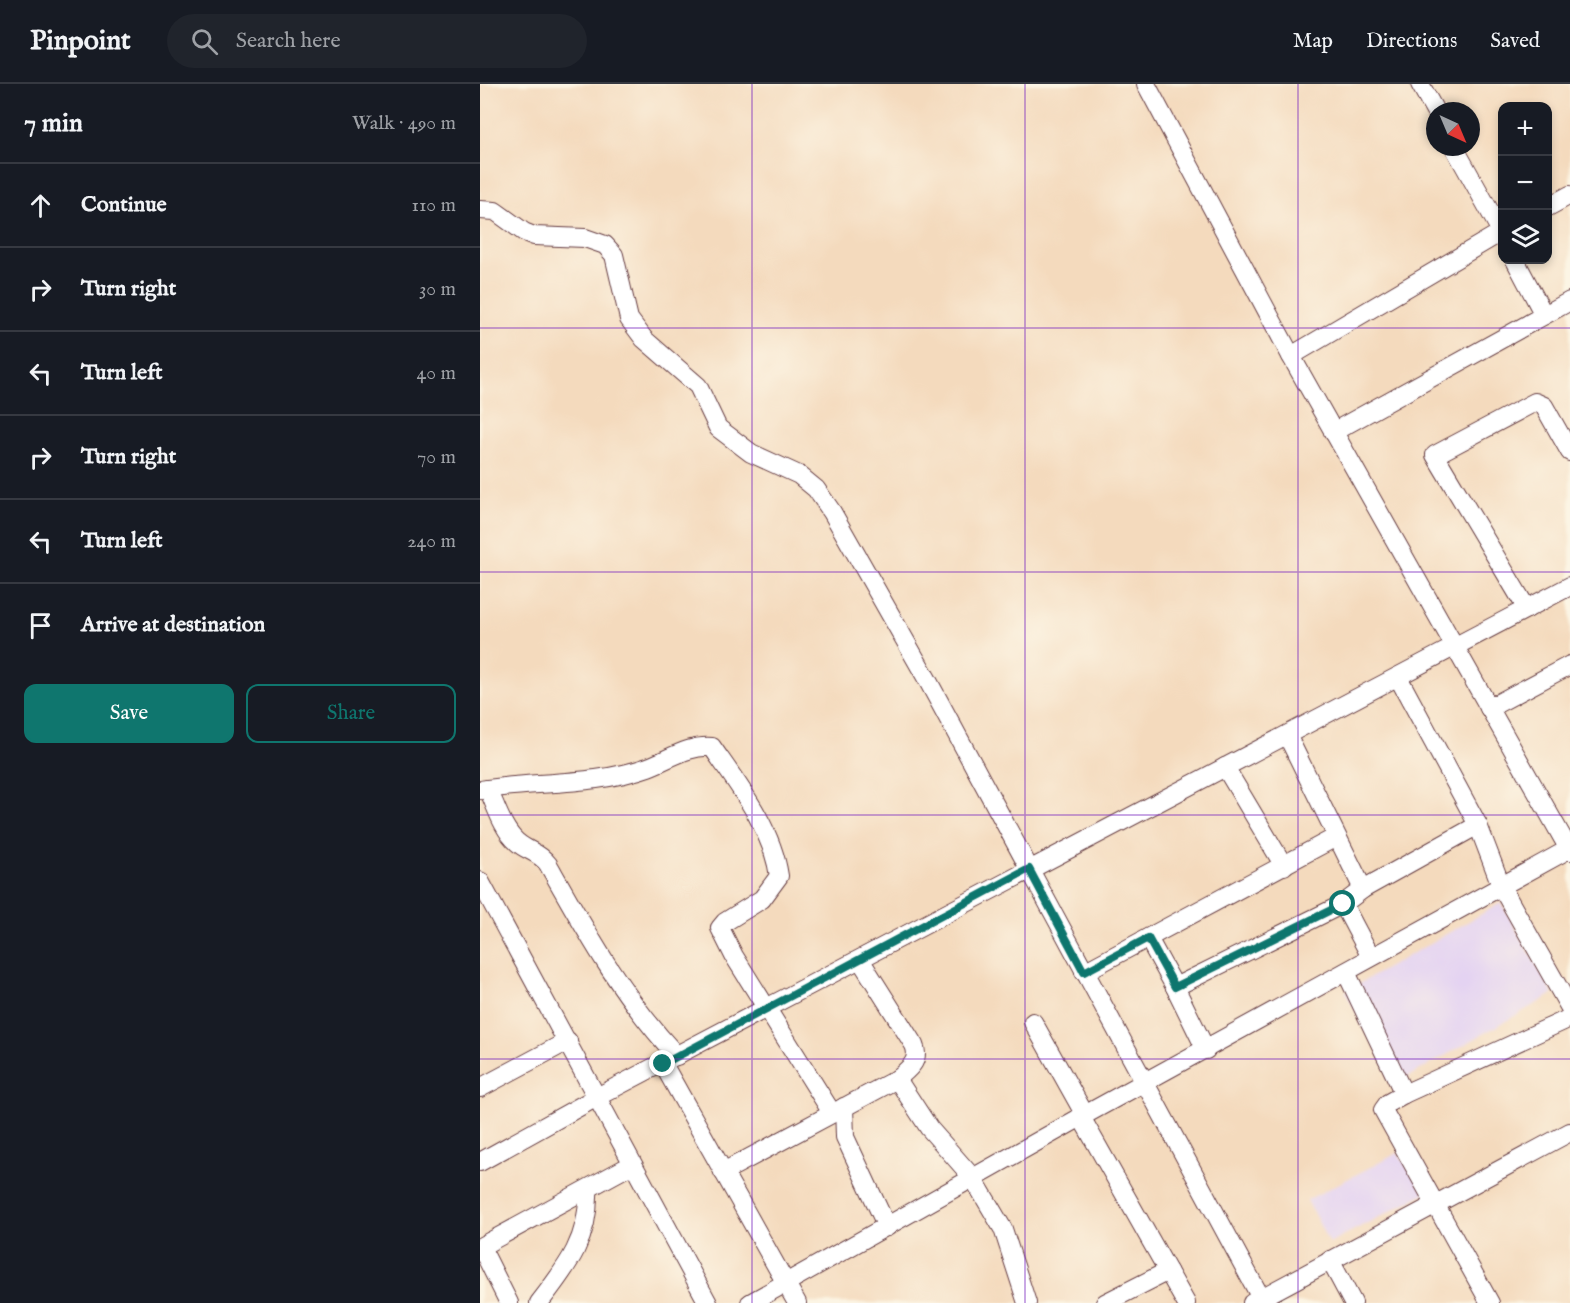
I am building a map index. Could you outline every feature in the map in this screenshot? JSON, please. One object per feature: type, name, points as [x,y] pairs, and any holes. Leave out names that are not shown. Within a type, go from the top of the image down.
[{"type":"street","points":[[750,1303],[1083,1116],[1569,850],[1291,356],[1146,84]]},
{"type":"street","points":[[1420,84],[1430,102]]},
{"type":"street","points":[[1460,156],[1498,225]]},
{"type":"street","points":[[1552,205],[1570,195]]},
{"type":"street","points":[[480,210],[495,211],[524,232],[534,236],[585,238],[605,245],[614,255],[629,320],[644,339],[698,386],[718,428],[751,453],[799,475],[816,489],[832,512],[922,669],[1144,1083],[1263,1299],[1330,1260],[1570,1132]]},
{"type":"street","points":[[1291,356],[1498,234]]},
{"type":"street","points":[[1517,264],[1544,315]]},
{"type":"street","points":[[1333,432],[1570,301]]},
{"type":"street","points":[[1527,609],[1435,455],[1535,402],[1544,406],[1570,452]]},
{"type":"street","points":[[480,1162],[597,1097],[861,961],[1029,869],[1570,586]]},
{"type":"street","points":[[1489,708],[1570,664]]},
{"type":"street","points":[[1398,677],[1478,825],[1502,888],[1570,1008]]},
{"type":"street","points":[[1287,735],[1363,889]]},
{"type":"street","points":[[797,1303],[723,1172],[655,1033],[607,969],[548,864],[539,853],[517,842],[484,790],[615,774],[646,767],[697,746],[712,747],[765,829],[776,852],[779,876],[762,899],[725,922],[720,928],[768,1009],[838,1110],[845,1137],[887,1227]]},
{"type":"street","points":[[1225,767],[1284,866]]},
{"type":"street","points":[[1175,987],[1343,904],[1363,889],[1478,825]]},
{"type":"street","points":[[1084,972],[1336,837]]},
{"type":"street","points":[[480,881],[568,1041],[631,1166],[708,1303]]},
{"type":"street","points":[[1343,904],[1371,957]]},
{"type":"street","points":[[1148,938],[1206,1050]]},
{"type":"street","points":[[723,1172],[897,1079],[914,1064],[917,1052],[861,961]]},
{"type":"street","points":[[1346,972],[1404,1094]]},
{"type":"street","points":[[1491,1303],[1384,1114],[1385,1105],[1404,1094],[1570,1018]]},
{"type":"street","points":[[1033,1022],[1186,1303]]},
{"type":"street","points":[[480,1088],[568,1041]]},
{"type":"street","points":[[897,1079],[929,1128],[973,1178],[1003,1229],[1027,1303]]},
{"type":"street","points":[[509,1303],[480,1247],[631,1166]]},
{"type":"street","points":[[539,1303],[563,1272],[585,1230],[588,1189]]},
{"type":"street","points":[[1330,1260],[1353,1303]]},
{"type":"street","points":[[1105,1303],[1168,1270]]},
{"type":"shaded area","points":[[1501,903],[1553,994],[1397,1083],[1345,992]]},
{"type":"shaded area","points":[[1398,1153],[1425,1193],[1329,1243],[1307,1200]]},
{"type":"route","points":[[663,1064],[861,961],[1029,869],[1084,972],[1148,938],[1175,987],[1343,904]]}]
